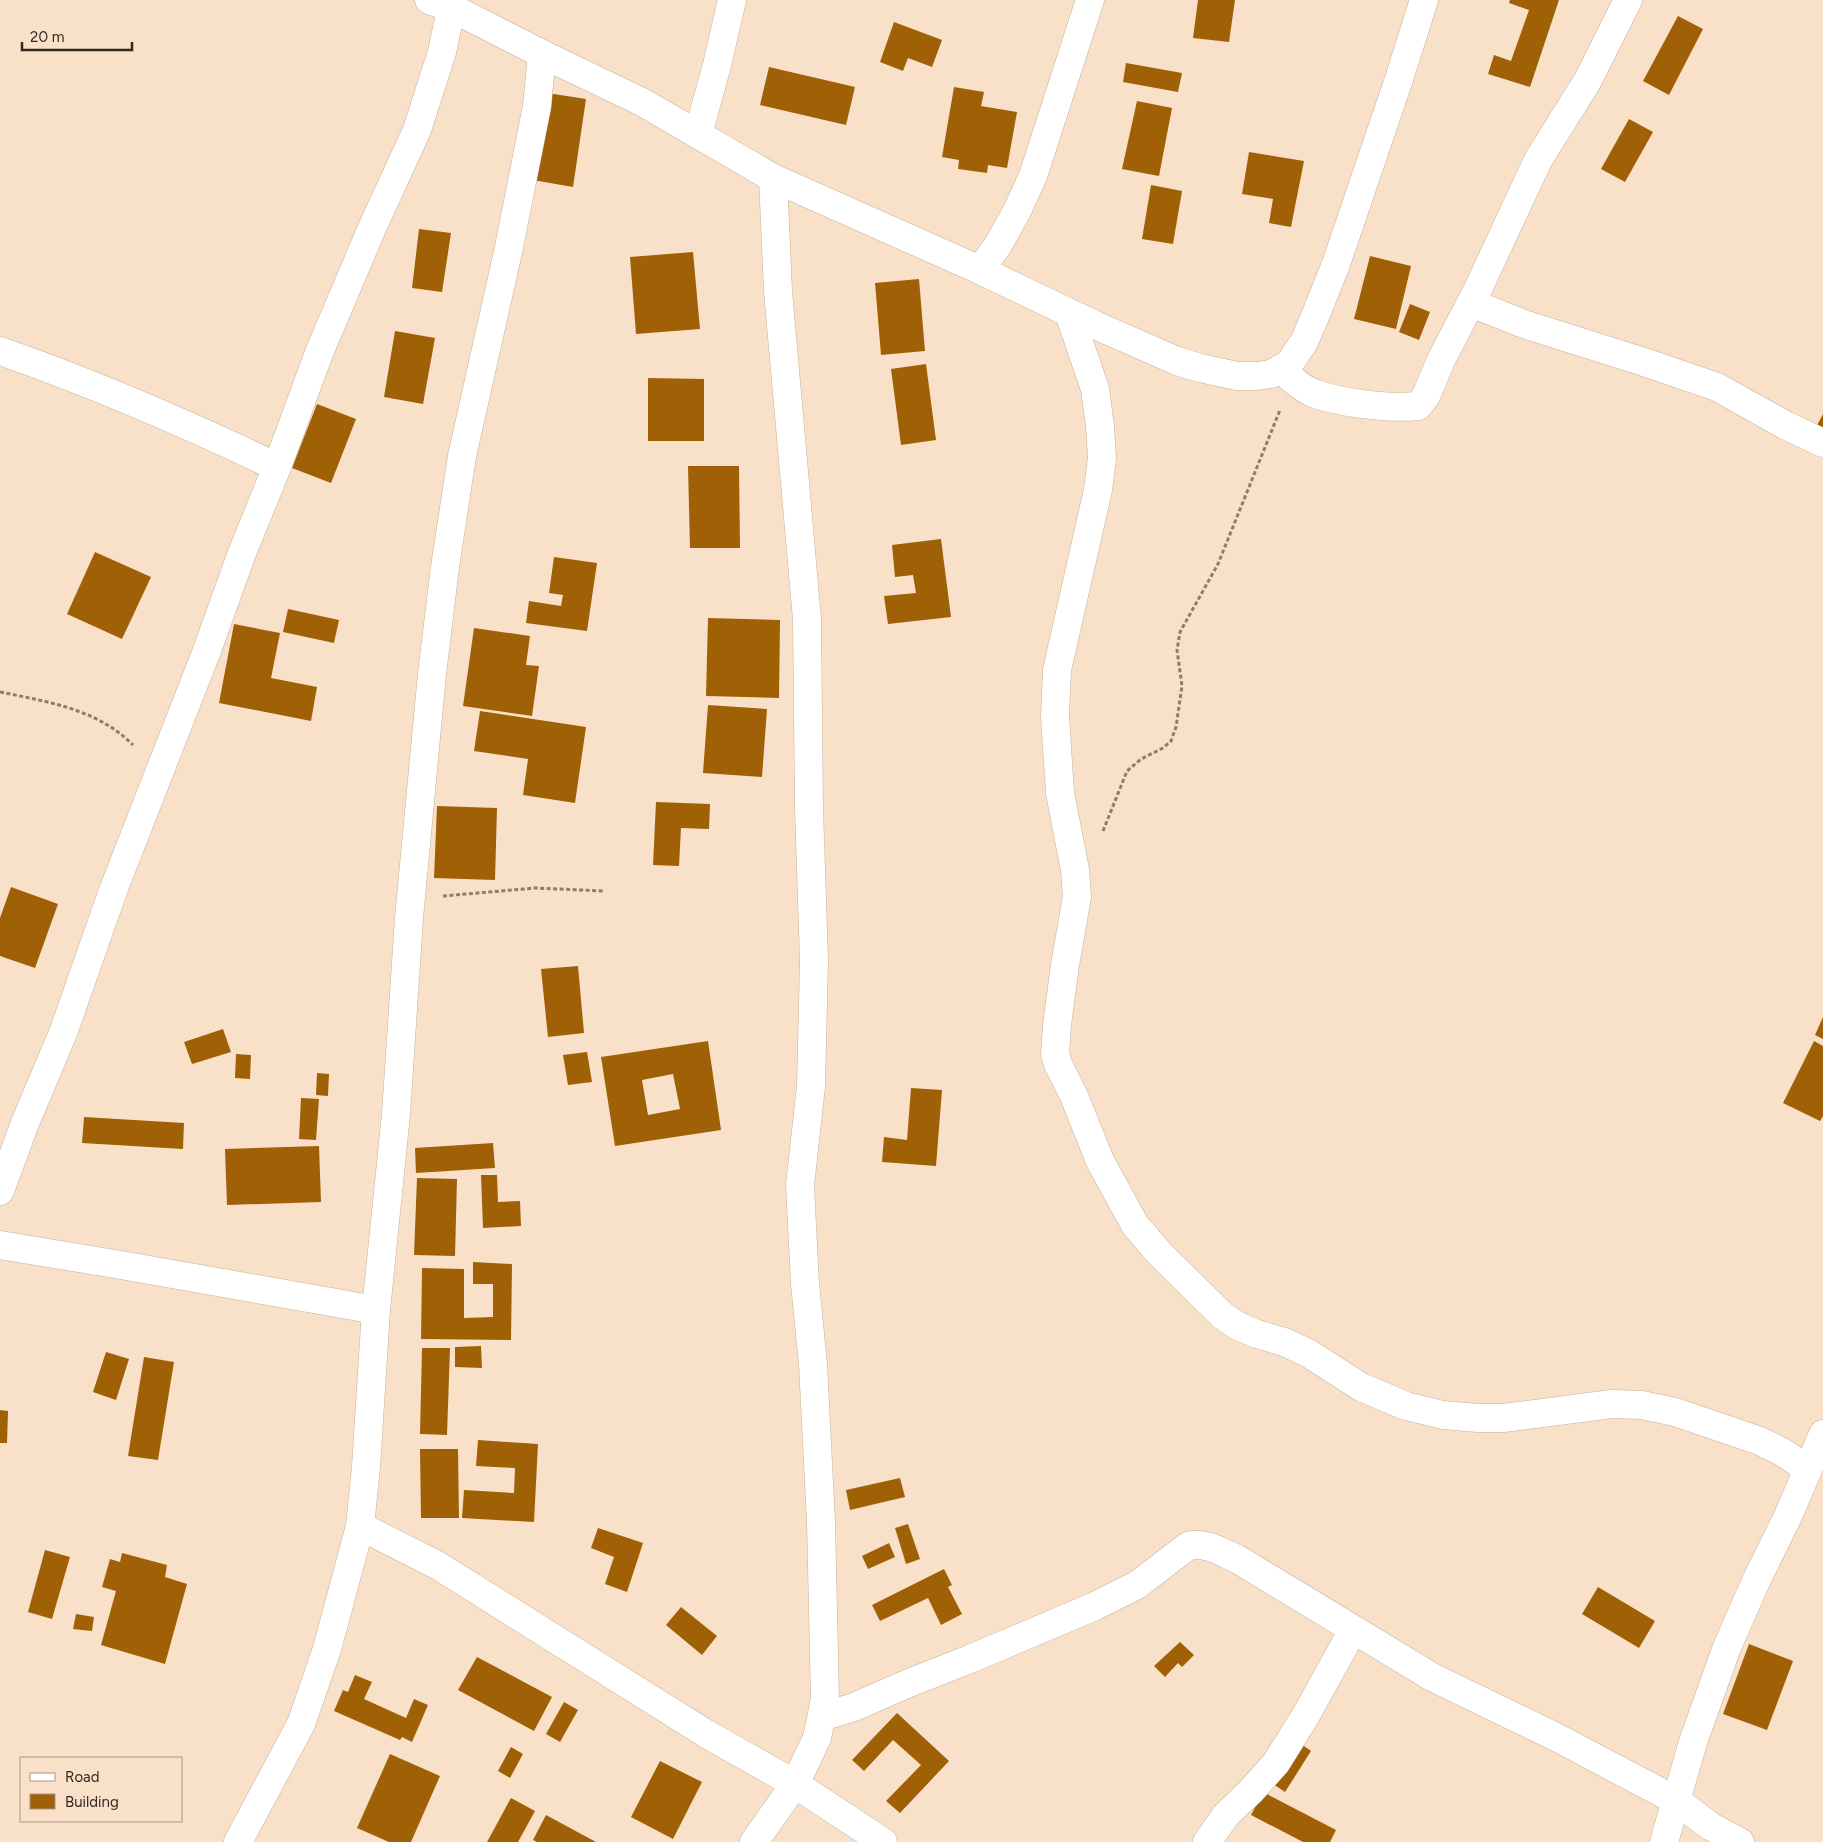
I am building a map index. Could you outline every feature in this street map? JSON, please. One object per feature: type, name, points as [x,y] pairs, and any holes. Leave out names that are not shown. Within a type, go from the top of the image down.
[{"type":"street","points":[[698,134],[732,0]]},
{"type":"street","points":[[980,270],[998,245],[1033,176],[1090,0]]},
{"type":"street","points":[[1288,375],[1294,358],[1304,342],[1336,264],[1424,0]]},
{"type":"street","points":[[0,1191],[25,1122],[63,1033],[114,888],[206,653],[242,553],[277,467],[319,353],[372,228],[417,130],[442,52],[444,3],[542,54],[642,102],[773,178],[980,270],[1069,313],[1177,361],[1237,376],[1288,375],[1313,393],[1382,406],[1406,407],[1418,406],[1426,396],[1538,160],[1588,80],[1628,0]]},
{"type":"street","points":[[238,1842],[301,1724],[327,1649],[360,1526],[366,1468],[376,1310],[396,1114],[411,903],[444,567],[462,456],[508,252],[538,106],[542,54]]},
{"type":"street","points":[[754,1842],[795,1784],[817,1738],[825,1699],[821,1522],[813,1364],[805,1284],[800,1185],[811,1086],[814,961],[809,808],[807,619],[778,291],[774,238],[773,178]]},
{"type":"street","points":[[1471,303],[1524,324],[1716,387],[1823,443]]},
{"type":"street","points":[[1069,313],[1095,388],[1102,458],[1098,490],[1057,670],[1055,716],[1060,793],[1075,870],[1077,897],[1065,965],[1055,1054],[1100,1161],[1135,1225],[1160,1254],[1222,1316],[1238,1326],[1284,1342],[1308,1353],[1361,1387],[1406,1406],[1443,1415],[1503,1418],[1612,1404],[1642,1405],[1675,1412],[1760,1441],[1808,1468]]},
{"type":"street","points":[[0,351],[184,423],[277,467]]},
{"type":"street","points":[[0,1246],[115,1264],[376,1310]]},
{"type":"street","points":[[1664,1842],[1694,1739],[1727,1646],[1788,1516],[1823,1434]]},
{"type":"street","points":[[360,1526],[437,1565],[704,1734],[795,1784],[883,1842]]},
{"type":"street","points":[[822,1717],[854,1707],[1093,1607],[1137,1584],[1176,1557],[1188,1546],[1195,1544],[1210,1547],[1239,1560],[1432,1677],[1558,1738],[1677,1801],[1710,1826],[1740,1842]]},
{"type":"street","points":[[1208,1842],[1226,1815],[1276,1763],[1306,1715],[1353,1630]]},
{"type":"path","points":[[1101,835],[1127,771],[1141,759],[1163,748],[1171,741],[1176,726],[1182,686],[1177,650],[1180,632],[1218,564],[1278,414],[1288,375]]},
{"type":"path","points":[[0,692],[73,709],[101,720],[126,738],[159,774]]},
{"type":"path","points":[[411,903],[459,894],[527,888],[604,891]]},
{"type":"building","points":[[1198,0],[1235,0],[1229,42],[1193,38]]},
{"type":"building","points":[[1510,0],[1559,0],[1530,87],[1488,74],[1494,55],[1511,61],[1529,10],[1509,3]]},
{"type":"building","points":[[1678,16],[1703,29],[1669,95],[1643,81]]},
{"type":"building","points":[[894,22],[942,40],[932,67],[908,58],[903,71],[880,62]]},
{"type":"building","points":[[1126,63],[1182,73],[1178,92],[1123,82]]},
{"type":"building","points":[[769,67],[855,87],[846,125],[760,105]]},
{"type":"building","points":[[954,87],[984,92],[981,106],[1017,112],[1007,168],[988,165],[987,173],[958,169],[959,160],[942,157]]},
{"type":"building","points":[[541,92],[586,99],[573,187],[527,179]]},
{"type":"building","points":[[1137,101],[1172,108],[1159,176],[1122,169]]},
{"type":"building","points":[[1629,119],[1653,132],[1625,182],[1601,169]]},
{"type":"building","points":[[1249,152],[1304,161],[1291,227],[1269,223],[1273,199],[1242,194]]},
{"type":"building","points":[[1151,185],[1182,191],[1173,244],[1142,239]]},
{"type":"building","points":[[419,229],[451,233],[442,292],[412,288]]},
{"type":"building","points":[[693,252],[700,329],[636,334],[630,257]]},
{"type":"building","points":[[1370,256],[1411,266],[1396,329],[1354,319]]},
{"type":"building","points":[[919,279],[925,351],[881,355],[875,283]]},
{"type":"building","points":[[1410,304],[1430,312],[1419,340],[1399,332]]},
{"type":"building","points":[[395,331],[435,338],[423,404],[384,397]]},
{"type":"building","points":[[926,364],[936,440],[901,445],[891,369]]},
{"type":"building","points":[[648,378],[704,379],[704,441],[648,441]]},
{"type":"building","points":[[317,404],[356,419],[331,483],[292,468]]},
{"type":"building","points":[[1823,414],[1823,441],[1812,435]]},
{"type":"building","points":[[688,466],[739,466],[740,548],[690,548]]},
{"type":"building","points":[[941,539],[951,617],[888,624],[884,596],[916,593],[913,575],[895,577],[892,545]]},
{"type":"building","points":[[95,552],[151,577],[122,639],[67,614]]},
{"type":"building","points":[[554,557],[597,563],[587,631],[526,623],[529,601],[561,606],[563,595],[549,593]]},
{"type":"building","points":[[288,609],[339,620],[334,643],[283,632]]},
{"type":"building","points":[[708,618],[780,620],[779,698],[706,696]]},
{"type":"building","points":[[234,624],[280,633],[271,678],[317,687],[311,721],[219,703]]},
{"type":"building","points":[[474,628],[530,636],[526,665],[539,666],[532,716],[463,706]]},
{"type":"building","points":[[708,705],[767,709],[762,777],[703,773]]},
{"type":"building","points":[[480,711],[586,727],[575,803],[523,795],[528,759],[474,751]]},
{"type":"building","points":[[656,802],[710,804],[709,829],[681,828],[679,866],[653,865]]},
{"type":"building","points":[[437,806],[497,808],[495,880],[434,878]]},
{"type":"building","points":[[11,887],[58,904],[35,968],[0,956],[0,918]]},
{"type":"building","points":[[578,966],[584,1033],[548,1037],[541,969]]},
{"type":"building","points":[[1823,1017],[1823,1039],[1815,1035]]},
{"type":"building","points":[[223,1029],[231,1052],[192,1064],[184,1042]]},
{"type":"building","points":[[708,1041],[721,1130],[615,1146],[601,1057]],"holes":[[[673,1074],[680,1109],[648,1115],[642,1080]]]},
{"type":"building","points":[[1814,1041],[1823,1046],[1823,1116],[1820,1121],[1783,1103]]},
{"type":"building","points":[[587,1052],[592,1082],[568,1085],[563,1055]]},
{"type":"building","points":[[236,1054],[251,1055],[250,1079],[235,1078]]},
{"type":"building","points":[[317,1073],[329,1074],[328,1096],[316,1095]]},
{"type":"building","points":[[911,1088],[942,1090],[936,1166],[882,1162],[884,1137],[907,1140]]},
{"type":"building","points":[[301,1098],[319,1099],[316,1140],[299,1139]]},
{"type":"building","points":[[84,1117],[184,1123],[183,1149],[82,1143]]},
{"type":"building","points":[[493,1143],[495,1168],[416,1173],[415,1148]]},
{"type":"building","points":[[319,1146],[321,1202],[227,1205],[225,1149]]},
{"type":"building","points":[[481,1175],[497,1175],[498,1202],[520,1201],[521,1226],[483,1228]]},
{"type":"building","points":[[417,1178],[457,1179],[455,1256],[414,1255]]},
{"type":"building","points":[[473,1262],[512,1264],[511,1340],[421,1339],[422,1268],[464,1269],[464,1318],[493,1317],[493,1284],[473,1284]]},
{"type":"building","points":[[481,1346],[482,1368],[455,1367],[455,1347]]},
{"type":"building","points":[[422,1348],[450,1348],[447,1435],[420,1434]]},
{"type":"building","points":[[106,1352],[129,1359],[116,1400],[93,1392]]},
{"type":"building","points":[[144,1357],[174,1362],[158,1460],[128,1456]]},
{"type":"building","points":[[0,1410],[8,1411],[7,1443],[0,1443]]},
{"type":"building","points":[[478,1440],[538,1444],[534,1522],[462,1518],[464,1490],[514,1493],[515,1468],[476,1466]]},
{"type":"building","points":[[420,1449],[458,1449],[459,1518],[421,1518]]},
{"type":"building","points":[[900,1478],[905,1497],[850,1510],[846,1490]]},
{"type":"building","points":[[908,1524],[920,1559],[906,1564],[895,1528]]},
{"type":"building","points":[[598,1528],[643,1543],[627,1592],[605,1584],[614,1557],[591,1548]]},
{"type":"building","points":[[889,1543],[895,1557],[868,1569],[862,1556]]},
{"type":"building","points":[[45,1550],[70,1557],[52,1619],[28,1612]]},
{"type":"building","points":[[122,1553],[167,1565],[165,1577],[187,1584],[165,1664],[101,1645],[116,1591],[102,1587],[110,1559],[120,1562]]},
{"type":"building","points":[[944,1569],[952,1585],[948,1587],[962,1614],[941,1625],[928,1598],[880,1621],[872,1605]]},
{"type":"building","points":[[1598,1587],[1655,1621],[1639,1648],[1582,1614]]},
{"type":"building","points":[[681,1607],[717,1636],[702,1655],[666,1625]]},
{"type":"building","points":[[76,1614],[94,1617],[92,1631],[73,1629]]},
{"type":"building","points":[[1180,1642],[1194,1655],[1182,1667],[1178,1663],[1165,1677],[1154,1666]]},
{"type":"building","points":[[1749,1644],[1793,1661],[1767,1730],[1723,1714]]},
{"type":"building","points":[[477,1657],[552,1697],[534,1731],[458,1690]]},
{"type":"building","points":[[355,1675],[372,1682],[364,1699],[406,1718],[414,1699],[428,1705],[412,1742],[402,1737],[400,1740],[334,1711],[343,1690],[348,1692]]},
{"type":"building","points":[[564,1702],[578,1710],[560,1742],[546,1734]]},
{"type":"building","points":[[897,1713],[949,1761],[900,1813],[886,1801],[921,1765],[893,1740],[864,1771],[852,1760]]},
{"type":"building","points":[[1294,1739],[1311,1751],[1285,1792],[1267,1780]]},
{"type":"building","points":[[511,1747],[523,1754],[510,1778],[498,1771]]},
{"type":"building","points":[[390,1754],[440,1776],[411,1842],[389,1842],[357,1828]]},
{"type":"building","points":[[660,1761],[702,1782],[673,1839],[631,1817]]},
{"type":"building","points":[[1263,1792],[1336,1830],[1330,1842],[1303,1842],[1251,1815]]},
{"type":"building","points":[[511,1798],[535,1811],[518,1842],[487,1842]]},
{"type":"building","points":[[546,1815],[596,1842],[537,1842],[533,1840]]}]
